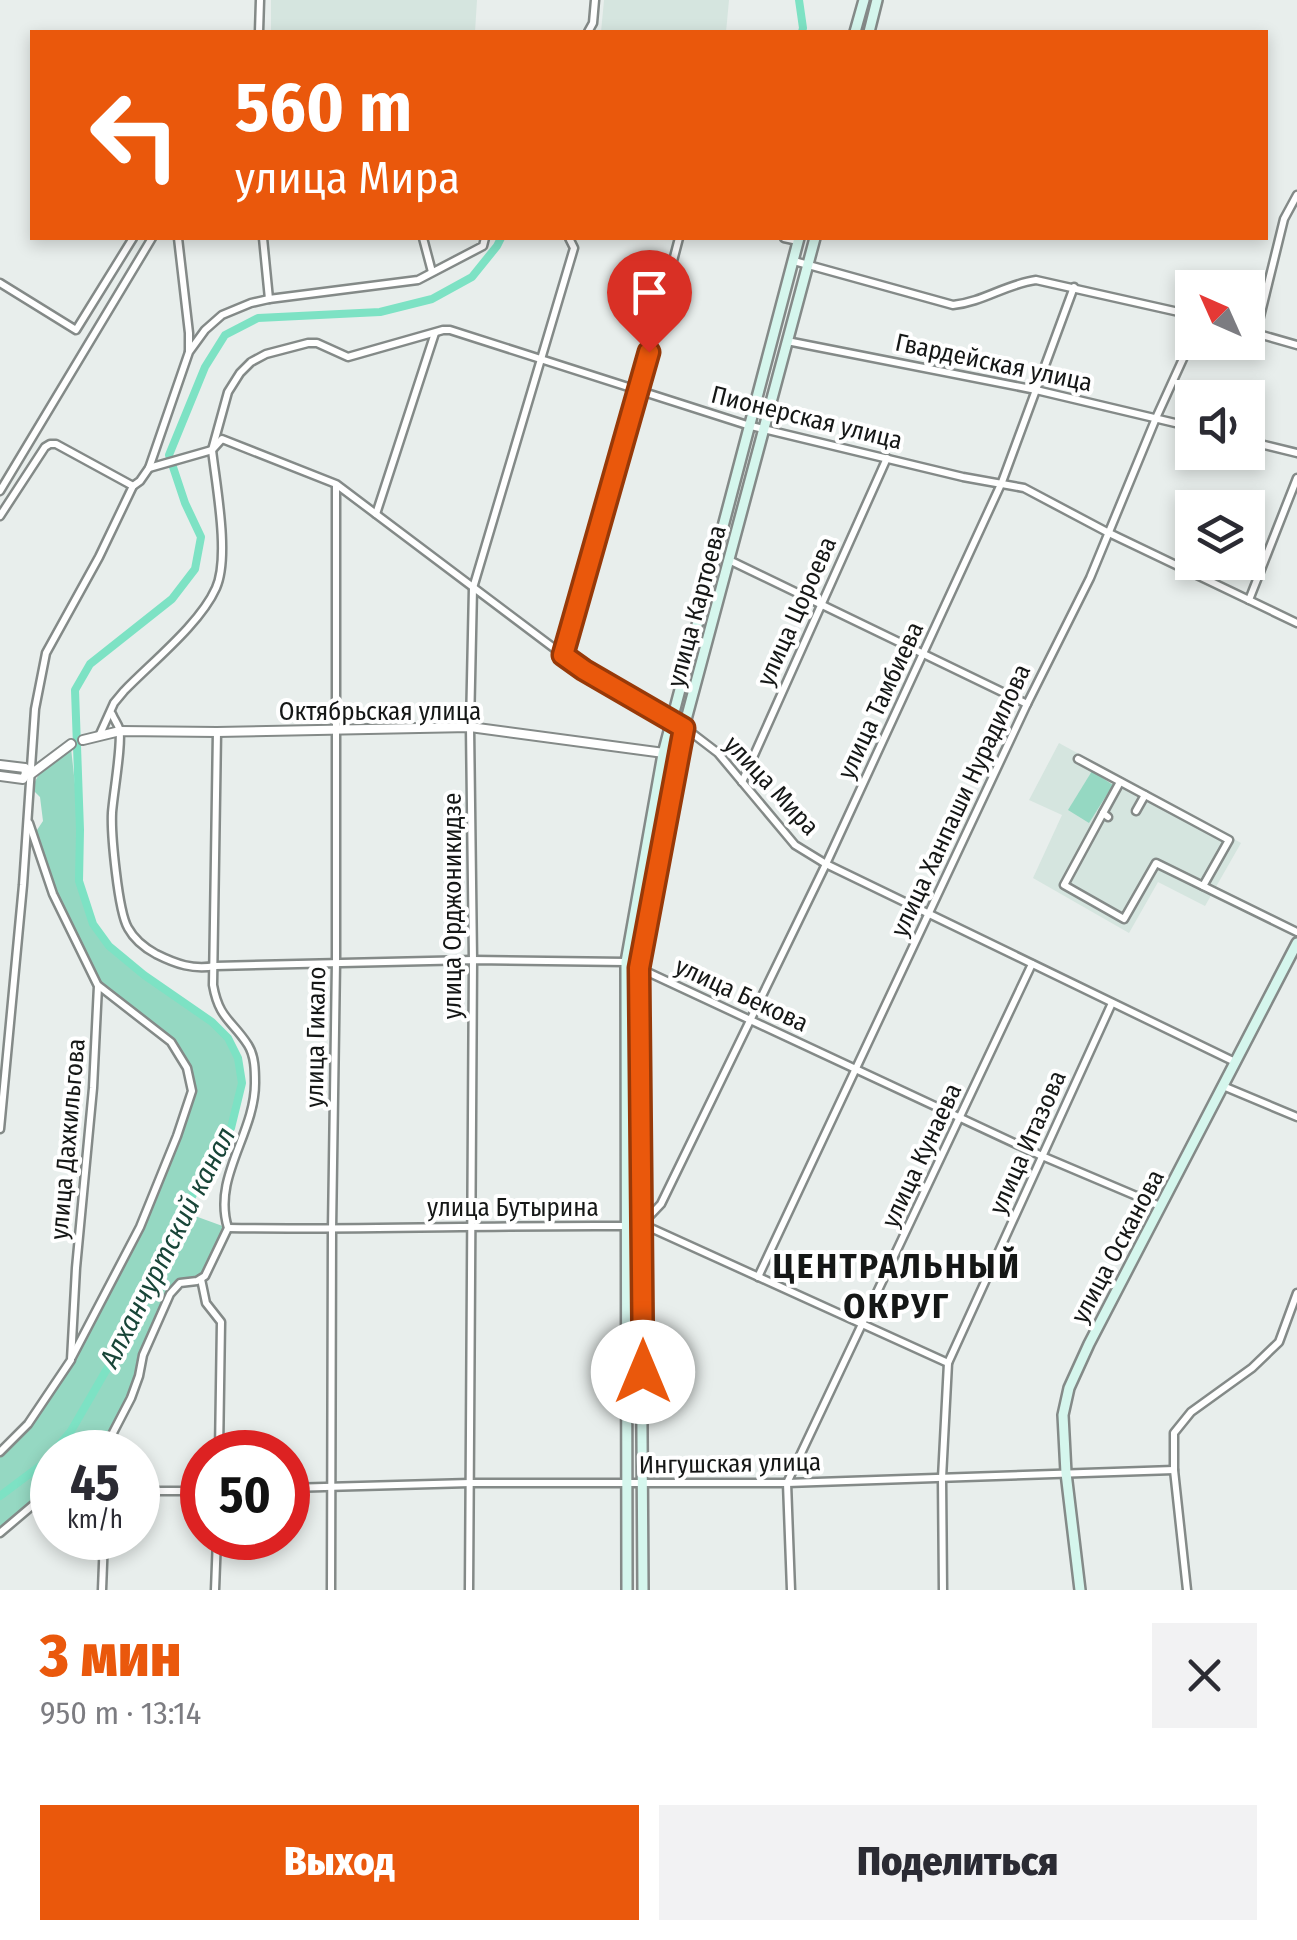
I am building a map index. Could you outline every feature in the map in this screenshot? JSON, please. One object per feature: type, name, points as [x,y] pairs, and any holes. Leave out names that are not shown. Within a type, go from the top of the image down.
[{"type":"main road","points":[[856,30],[864,0]]},
{"type":"main road","points":[[870,30],[878,0]]},
{"type":"main road","name":"улица Картоева","points":[[627,1590],[626,962],[662,754],[798,240]]},
{"type":"main road","name":"улица Картоева","points":[[643,1590],[639,968],[684,728],[814,240]]},
{"type":"main road","name":"улица Осканова","points":[[1080,1590],[1066,1473],[1064,1415],[1069,1388],[1297,944]]},
{"type":"street","points":[[259,30],[260,0]]},
{"type":"street","points":[[589,30],[595,0]]},
{"type":"street","points":[[1265,286],[1284,219],[1297,195]]},
{"type":"street","points":[[0,283],[76,330],[132,240]]},
{"type":"street","points":[[0,490],[151,240]]},
{"type":"street","points":[[178,240],[190,352]]},
{"type":"street","points":[[264,240],[269,299]]},
{"type":"street","points":[[424,240],[432,272]]},
{"type":"street","points":[[0,1129],[28,820],[28,774],[46,653],[100,558],[133,486],[149,468],[190,352],[205,330],[222,316],[251,303],[418,280],[483,246],[485,240]]},
{"type":"street","name":"улица Орджоникидзе","points":[[469,1590],[473,960],[470,728],[474,588],[574,248],[570,240]]},
{"type":"street","points":[[563,655],[678,240]]},
{"type":"street","points":[[792,260],[953,305],[992,296],[1016,282],[1036,280],[1175,311]]},
{"type":"street","name":"улица Тамбиева","points":[[642,1224],[661,1204],[923,654],[1002,482],[1074,287]]},
{"type":"street","name":"Пионерская улица","points":[[212,450],[228,392],[240,372],[266,354],[308,343],[348,357],[450,330],[748,425],[1024,488],[1297,623]]},
{"type":"street","points":[[376,514],[435,333]]},
{"type":"street","points":[[1265,336],[1297,345]]},
{"type":"street","name":"Гвардейская улица","points":[[788,342],[1036,390],[1175,423]]},
{"type":"street","name":"улица Ханпаши Нурадилова","points":[[758,1276],[1090,578],[1183,360]]},
{"type":"street","name":"улица Мира","points":[[149,468],[212,450],[222,440],[336,484],[584,670],[671,719],[718,753],[796,844],[826,864],[1235,1062]]},
{"type":"street","points":[[0,516],[50,444],[133,486]]},
{"type":"street","points":[[1265,445],[1297,453]]},
{"type":"street","points":[[100,734],[124,690],[201,614],[218,585],[222,551],[212,450]]},
{"type":"street","name":"улица Цороева","points":[[742,782],[887,458]]},
{"type":"street","points":[[1250,600],[1297,478]]},
{"type":"street","name":"улица Гикало","points":[[331,1590],[336,484]]},
{"type":"street","points":[[729,560],[1027,704]]},
{"type":"street","points":[[111,713],[120,730]]},
{"type":"street","name":"Октябрьская улица","points":[[83,740],[120,730],[470,728],[678,755]]},
{"type":"street","name":"улица Бекова","points":[[120,730],[111,818],[120,899],[127,928],[146,948],[165,958],[202,968],[473,960],[626,962],[1042,1156],[1162,1206]]},
{"type":"street","points":[[216,732],[214,985],[223,1016],[248,1046],[254,1062],[255,1090],[250,1119],[224,1192],[228,1228],[201,1279],[206,1303],[222,1322],[219,1430]]},
{"type":"street","points":[[0,776],[23,779],[71,744]]},
{"type":"street","points":[[1078,759],[1228,840],[1203,886]]},
{"type":"street","points":[[0,764],[25,768],[28,774]]},
{"type":"street","points":[[1120,782],[1106,815],[1064,884],[1124,919],[1156,863],[1297,932]]},
{"type":"street","points":[[1136,811],[1145,795]]},
{"type":"street","name":"улица Дахкильгова","points":[[28,820],[52,894],[98,986],[71,1360]]},
{"type":"street","name":"улица Кунаева","points":[[791,1590],[788,1482],[1032,964]]},
{"type":"street","points":[[0,1452],[28,1424],[71,1360],[140,1228],[192,1091],[187,1068],[171,1042],[98,986]]},
{"type":"street","name":"улица Итазова","points":[[943,1590],[942,1478],[948,1363],[1112,1003]]},
{"type":"street","points":[[1222,1086],[1297,1117]]},
{"type":"street","points":[[642,1224],[948,1363]]},
{"type":"street","name":"улица Бутырина","points":[[228,1228],[332,1230],[642,1224]]},
{"type":"street","points":[[114,1430],[131,1398],[143,1354],[170,1294],[180,1283],[201,1279]]},
{"type":"street","points":[[1187,1590],[1174,1434],[1191,1412],[1252,1368],[1278,1342],[1297,1293]]},
{"type":"street","name":"Ингушская улица","points":[[310,1487],[788,1482],[1174,1470]]},
{"type":"street","points":[[0,1533],[30,1508]]},
{"type":"street","points":[[102,1590],[103,1560]]},
{"type":"street","points":[[216,1590],[217,1560]]},
{"type":"shaded area","points":[[271,0],[477,0],[475,30],[271,30]]},
{"type":"shaded area","points":[[604,0],[729,0],[726,30],[601,30]]},
{"type":"shaded area","points":[[1059,743],[1241,843],[1205,906],[1158,882],[1129,933],[1033,878],[1062,815],[1029,800]]},
{"type":"green space","points":[[71,748],[80,830],[79,881],[93,924],[109,947],[228,1038],[238,1058],[242,1083],[231,1128],[184,1212],[228,1228],[205,1276],[175,1287],[113,1430],[30,1430],[30,1508],[0,1533],[0,1452],[28,1424],[71,1360],[140,1227],[192,1091],[187,1068],[171,1042],[98,986],[53,894],[35,833],[43,821],[40,797],[33,790],[42,771]]},
{"type":"green space","points":[[1092,771],[1113,785],[1089,823],[1068,810]]},
{"type":"waterway","name":"Алханчуртский канал","points":[[799,0],[802,30]]},
{"type":"waterway","name":"Алханчуртский канал","points":[[72,1430],[115,1355],[201,1178],[231,1128],[242,1083],[238,1058],[228,1038],[109,946],[93,924],[79,881],[75,690],[90,664],[172,599],[195,569],[201,537],[169,455],[205,367],[225,335],[258,318],[380,312],[432,299],[472,277],[500,240]]},
{"type":"waterway","name":"Алханчуртский канал","points":[[0,1496],[30,1474]]},
{"type":"district","name":"ЦЕНТРАЛЬНЫЙ ОКРУГ","points":[[897,1286]]},
{"type":"route","points":[[643,1372],[639,968],[684,728],[563,655],[649,352]]}]
